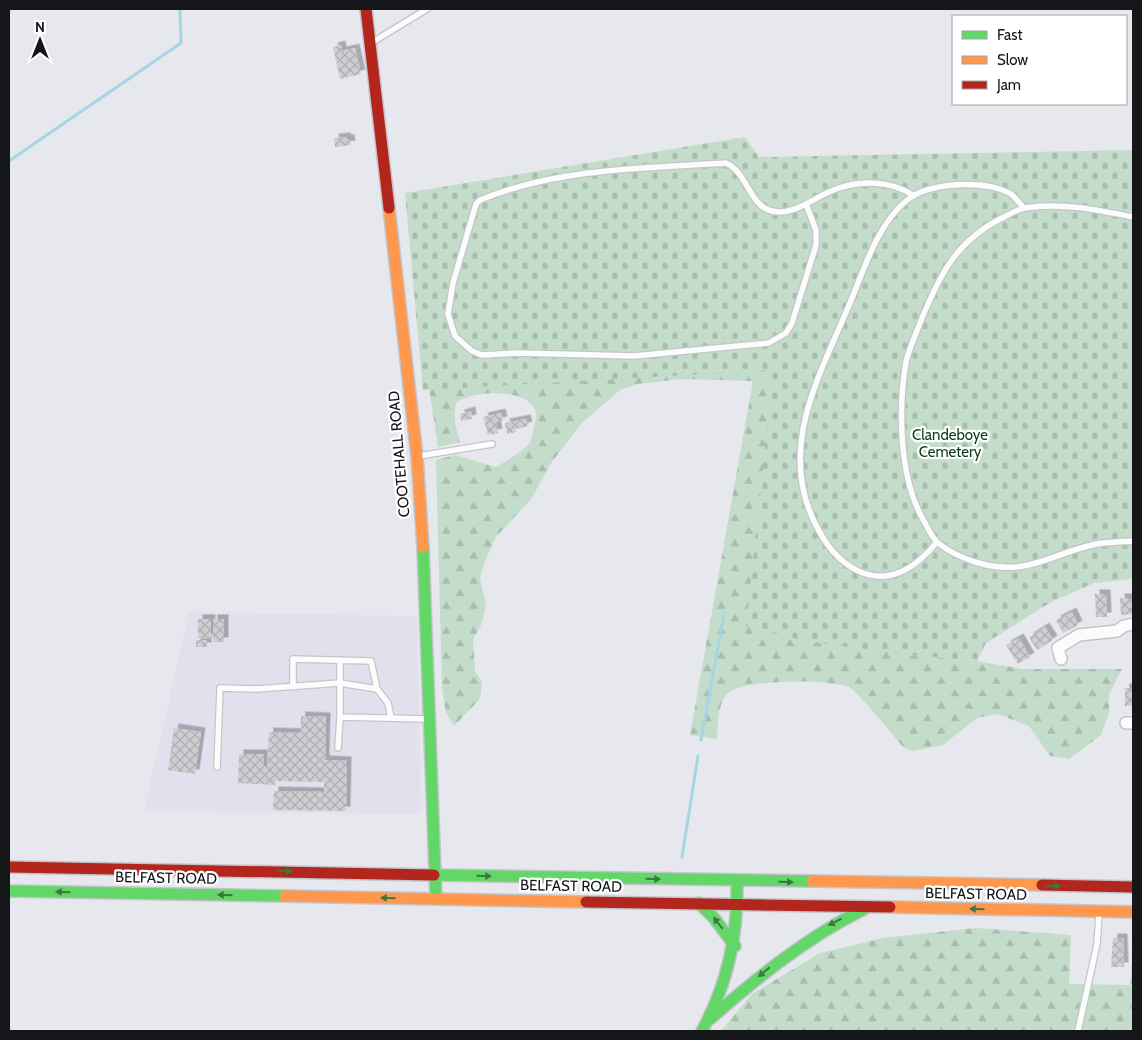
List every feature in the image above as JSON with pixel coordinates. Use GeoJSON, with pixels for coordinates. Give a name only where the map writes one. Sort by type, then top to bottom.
{"type":"FeatureCollection","features":[{"type":"Feature","properties":{"kind":"main road","name":"COOTEHALL ROAD"},"geometry":{"type":"LineString","coordinates":[[366,9],[417,457],[430,719],[436,899]]}},
{"type":"Feature","properties":{"kind":"main road","name":"BELFAST ROAD"},"geometry":{"type":"LineString","coordinates":[[9,866],[737,881],[1099,891],[1133,887]]}},
{"type":"Feature","properties":{"kind":"main road"},"geometry":{"type":"LineString","coordinates":[[702,1031],[720,998],[735,946],[738,904],[737,881]]}},
{"type":"Feature","properties":{"kind":"main road","name":"BELFAST ROAD"},"geometry":{"type":"LineString","coordinates":[[9,891],[869,906],[1099,907],[1133,912]]}},
{"type":"Feature","properties":{"kind":"main road"},"geometry":{"type":"LineString","coordinates":[[699,903],[714,918],[735,946]]}},
{"type":"Feature","properties":{"kind":"main road"},"geometry":{"type":"LineString","coordinates":[[710,1019],[776,962],[803,942],[828,926],[869,906]]}},
{"type":"Feature","properties":{"kind":"street"},"geometry":{"type":"LineString","coordinates":[[1061,659],[1058,648],[1079,635],[1117,631],[1124,626],[1133,624]]}},
{"type":"Feature","properties":{"kind":"lane"},"geometry":{"type":"LineString","coordinates":[[370,43],[427,9]]}},
{"type":"Feature","properties":{"kind":"lane"},"geometry":{"type":"LineString","coordinates":[[806,204],[816,230],[816,244],[792,323],[786,332],[769,343],[634,356],[519,353],[482,355],[462,344],[450,326],[448,314],[453,283],[476,204],[480,200],[520,185],[607,171],[726,163],[736,169],[759,204],[765,209],[774,212],[787,211],[845,186],[864,183],[894,187],[914,196]]}},
{"type":"Feature","properties":{"kind":"lane"},"geometry":{"type":"LineString","coordinates":[[937,542],[922,561],[900,574],[883,576],[858,571],[841,560],[822,537],[804,499],[798,455],[803,427],[818,381],[880,236],[894,213],[914,196],[943,186],[989,188],[1011,194],[1024,208]]}},
{"type":"Feature","properties":{"kind":"lane"},"geometry":{"type":"LineString","coordinates":[[1133,217],[1089,209],[1024,208],[974,234],[952,257],[929,302],[906,361],[902,416],[904,453],[910,486],[918,510],[937,542],[973,561],[1008,568],[1044,563],[1095,544],[1133,541]]}},
{"type":"Feature","properties":{"kind":"lane"},"geometry":{"type":"LineString","coordinates":[[417,457],[492,444]]}},
{"type":"Feature","properties":{"kind":"lane"},"geometry":{"type":"LineString","coordinates":[[293,687],[294,659],[371,661],[377,689],[388,703],[391,718]]}},
{"type":"Feature","properties":{"kind":"lane"},"geometry":{"type":"LineString","coordinates":[[338,748],[340,660]]}},
{"type":"Feature","properties":{"kind":"lane"},"geometry":{"type":"LineString","coordinates":[[217,767],[220,688],[256,689],[340,683],[377,689]]}},
{"type":"Feature","properties":{"kind":"lane"},"geometry":{"type":"LineString","coordinates":[[340,718],[430,719]]}},
{"type":"Feature","properties":{"kind":"lane"},"geometry":{"type":"LineString","coordinates":[[1078,1031],[1096,944],[1099,907]]}},
{"type":"Feature","properties":{"kind":"shaded area"},"geometry":{"type":"Polygon","coordinates":[[[189,612],[417,616],[421,814],[144,811],[189,612]]]}},
{"type":"Feature","properties":{"kind":"green space","name":"Clandeboye Cemetery"},"geometry":{"type":"Polygon","coordinates":[[[745,137],[759,157],[1133,150],[1133,579],[1094,583],[1051,602],[986,643],[977,661],[909,655],[806,641],[746,627],[773,370],[423,390],[405,193],[745,137]]]}},
{"type":"Feature","properties":{"kind":"green space"},"geometry":{"type":"Polygon","coordinates":[[[783,360],[909,655],[977,661],[1022,669],[1122,669],[1109,694],[1109,713],[1101,735],[1069,759],[1050,756],[1029,726],[998,714],[977,718],[943,745],[912,751],[903,747],[849,687],[824,682],[785,682],[748,685],[734,689],[726,695],[721,705],[717,739],[690,735],[753,381],[682,379],[638,384],[620,390],[582,423],[551,463],[532,498],[496,537],[485,561],[480,578],[486,606],[481,625],[473,640],[475,671],[482,682],[480,699],[454,726],[446,713],[442,688],[436,460],[455,455],[496,467],[528,445],[535,423],[536,412],[532,404],[514,395],[491,393],[467,397],[457,402],[455,412],[455,422],[460,442],[438,447],[426,369],[783,360]]]}},
{"type":"Feature","properties":{"kind":"green space"},"geometry":{"type":"Polygon","coordinates":[[[976,928],[1071,935],[1069,984],[1130,985],[1133,946],[1133,1031],[721,1031],[752,994],[820,953],[883,938],[976,928]]]}},
{"type":"Feature","properties":{"kind":"building"},"geometry":{"type":"Polygon","coordinates":[[[341,45],[342,51],[355,48],[361,74],[340,79],[333,47],[341,45]]]}},
{"type":"Feature","properties":{"kind":"building"},"geometry":{"type":"Polygon","coordinates":[[[346,137],[350,139],[351,145],[335,147],[334,138],[346,137]]]}},
{"type":"Feature","properties":{"kind":"building"},"geometry":{"type":"Polygon","coordinates":[[[471,411],[472,419],[461,421],[460,414],[471,411]]]}},
{"type":"Feature","properties":{"kind":"building"},"geometry":{"type":"Polygon","coordinates":[[[501,413],[503,421],[496,422],[498,433],[488,435],[483,417],[501,413]]]}},
{"type":"Feature","properties":{"kind":"building"},"geometry":{"type":"Polygon","coordinates":[[[526,419],[528,426],[507,434],[505,423],[526,419]]]}},
{"type":"Feature","properties":{"kind":"building"},"geometry":{"type":"Polygon","coordinates":[[[1095,594],[1106,594],[1107,617],[1096,617],[1095,594]]]}},
{"type":"Feature","properties":{"kind":"building"},"geometry":{"type":"Polygon","coordinates":[[[1120,598],[1133,598],[1133,614],[1121,615],[1120,598]]]}},
{"type":"Feature","properties":{"kind":"building"},"geometry":{"type":"Polygon","coordinates":[[[1072,612],[1078,625],[1063,633],[1056,620],[1072,612]]]}},
{"type":"Feature","properties":{"kind":"building"},"geometry":{"type":"Polygon","coordinates":[[[198,619],[211,619],[210,639],[198,638],[198,619]]]}},
{"type":"Feature","properties":{"kind":"building"},"geometry":{"type":"Polygon","coordinates":[[[213,619],[224,619],[224,642],[213,642],[213,619]]]}},
{"type":"Feature","properties":{"kind":"building"},"geometry":{"type":"Polygon","coordinates":[[[1045,627],[1053,640],[1037,650],[1029,637],[1045,627]]]}},
{"type":"Feature","properties":{"kind":"building"},"geometry":{"type":"Polygon","coordinates":[[[1019,638],[1030,657],[1018,664],[1006,645],[1019,638]]]}},
{"type":"Feature","properties":{"kind":"building"},"geometry":{"type":"Polygon","coordinates":[[[196,640],[207,640],[207,647],[196,647],[196,640]]]}},
{"type":"Feature","properties":{"kind":"building"},"geometry":{"type":"Polygon","coordinates":[[[1125,688],[1133,688],[1133,706],[1125,706],[1125,688]]]}},
{"type":"Feature","properties":{"kind":"building"},"geometry":{"type":"Polygon","coordinates":[[[301,716],[326,717],[325,760],[347,761],[346,811],[273,810],[274,791],[324,792],[324,782],[275,781],[275,785],[238,783],[239,754],[264,754],[263,766],[267,766],[269,732],[300,733],[301,716]]]}},
{"type":"Feature","properties":{"kind":"building"},"geometry":{"type":"Polygon","coordinates":[[[174,728],[201,732],[195,774],[168,770],[174,728]]]}},
{"type":"Feature","properties":{"kind":"building"},"geometry":{"type":"Polygon","coordinates":[[[1113,938],[1123,938],[1124,967],[1111,967],[1113,938]]]}},
{"type":"Feature","properties":{"kind":"waterway"},"geometry":{"type":"LineString","coordinates":[[9,161],[181,43],[180,9]]}},
{"type":"Feature","properties":{"kind":"waterway"},"geometry":{"type":"LineString","coordinates":[[701,740],[724,614]]}},
{"type":"Feature","properties":{"kind":"waterway"},"geometry":{"type":"LineString","coordinates":[[682,857],[698,756]]}},
{"type":"Feature","properties":{"kind":"traffic: fast"},"geometry":{"type":"LineString","coordinates":[[423,547],[436,899]]}},
{"type":"Feature","properties":{"kind":"traffic: fast"},"geometry":{"type":"LineString","coordinates":[[434,875],[812,881]]}},
{"type":"Feature","properties":{"kind":"traffic: fast"},"geometry":{"type":"LineString","coordinates":[[702,1031],[719,995],[730,958],[736,920],[737,881]]}},
{"type":"Feature","properties":{"kind":"traffic: fast"},"geometry":{"type":"LineString","coordinates":[[9,891],[285,896]]}},
{"type":"Feature","properties":{"kind":"traffic: fast"},"geometry":{"type":"LineString","coordinates":[[699,903],[714,918],[735,946]]}},
{"type":"Feature","properties":{"kind":"traffic: fast"},"geometry":{"type":"LineString","coordinates":[[710,1019],[746,988],[802,945],[864,909]]}},
{"type":"Feature","properties":{"kind":"traffic: slow"},"geometry":{"type":"LineString","coordinates":[[389,208],[417,457],[423,547]]}},
{"type":"Feature","properties":{"kind":"traffic: slow"},"geometry":{"type":"LineString","coordinates":[[812,881],[1042,885]]}},
{"type":"Feature","properties":{"kind":"traffic: slow"},"geometry":{"type":"LineString","coordinates":[[285,896],[586,902]]}},
{"type":"Feature","properties":{"kind":"traffic: slow"},"geometry":{"type":"LineString","coordinates":[[890,907],[1133,912]]}},
{"type":"Feature","properties":{"kind":"traffic: jam"},"geometry":{"type":"LineString","coordinates":[[366,9],[389,208]]}},
{"type":"Feature","properties":{"kind":"traffic: jam"},"geometry":{"type":"LineString","coordinates":[[9,867],[434,875]]}},
{"type":"Feature","properties":{"kind":"traffic: jam"},"geometry":{"type":"LineString","coordinates":[[1042,885],[1133,887]]}},
{"type":"Feature","properties":{"kind":"traffic: jam"},"geometry":{"type":"LineString","coordinates":[[586,902],[890,907]]}}]}
